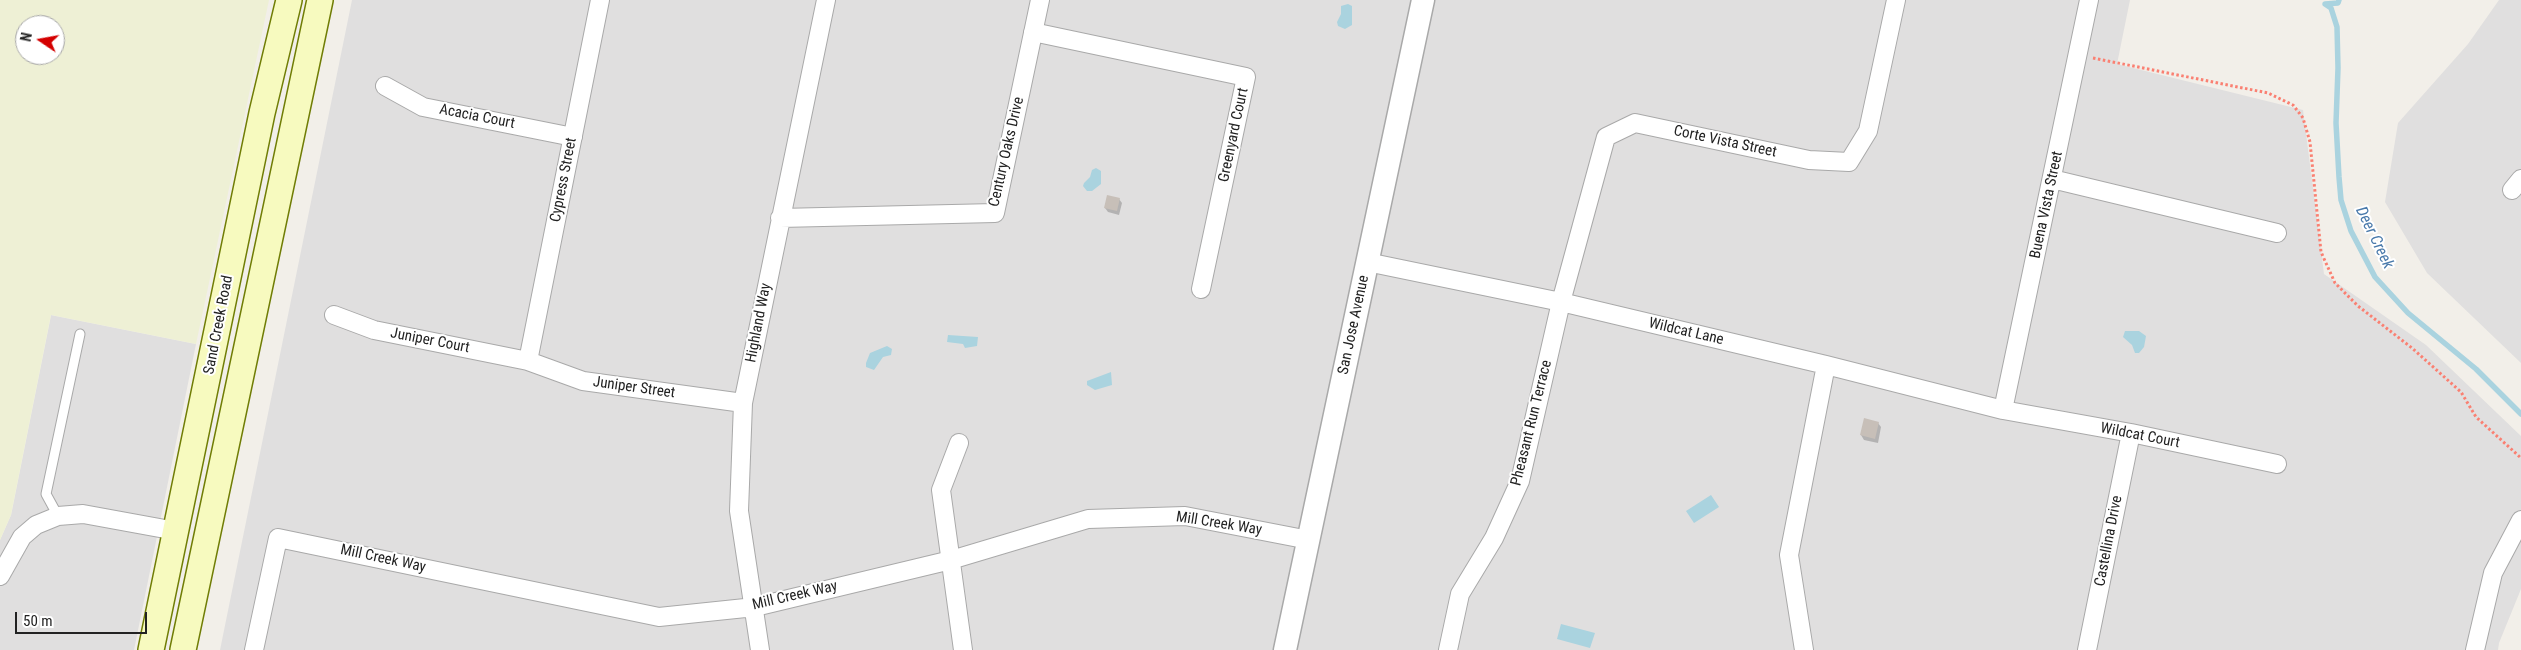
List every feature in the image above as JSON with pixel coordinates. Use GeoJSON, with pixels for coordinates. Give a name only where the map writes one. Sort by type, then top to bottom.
{"type":"FeatureCollection","features":[{"type":"Feature","properties":{"kind":"main road","name":"Sand Creek Road"},"geometry":{"type":"LineString","coordinates":[[151,650],[262,113],[289,0]]}},
{"type":"Feature","properties":{"kind":"main road","name":"Sand Creek Road"},"geometry":{"type":"LineString","coordinates":[[183,650],[320,0]]}},
{"type":"Feature","properties":{"kind":"main road"},"geometry":{"type":"LineString","coordinates":[[169,650],[190,555],[188,542],[176,532]]}},
{"type":"Feature","properties":{"kind":"street","name":"Cypress Street"},"geometry":{"type":"LineString","coordinates":[[528,361],[600,0]]}},
{"type":"Feature","properties":{"kind":"street","name":"Highland Way"},"geometry":{"type":"LineString","coordinates":[[760,650],[755,606],[738,511],[743,403],[826,0]]}},
{"type":"Feature","properties":{"kind":"street","name":"Century Oaks Drive"},"geometry":{"type":"LineString","coordinates":[[780,218],[995,214],[1040,0]]}},
{"type":"Feature","properties":{"kind":"street","name":"San Jose Avenue"},"geometry":{"type":"LineString","coordinates":[[1285,650],[1423,0]]}},
{"type":"Feature","properties":{"kind":"street","name":"Corte Vista Street"},"geometry":{"type":"LineString","coordinates":[[1561,302],[1606,137],[1635,123],[1809,160],[1849,162],[1868,131],[1896,0]]}},
{"type":"Feature","properties":{"kind":"street","name":"Buena Vista Street"},"geometry":{"type":"LineString","coordinates":[[2003,410],[2089,0]]}},
{"type":"Feature","properties":{"kind":"street","name":"Greenyard Court"},"geometry":{"type":"LineString","coordinates":[[1033,32],[1246,77],[1201,288]]}},
{"type":"Feature","properties":{"kind":"street","name":"Acacia Court"},"geometry":{"type":"LineString","coordinates":[[385,86],[423,107],[573,137]]}},
{"type":"Feature","properties":{"kind":"street"},"geometry":{"type":"LineString","coordinates":[[2052,179],[2277,233]]}},
{"type":"Feature","properties":{"kind":"street","name":"Wildcat Lane"},"geometry":{"type":"LineString","coordinates":[[1367,262],[1561,302],[1826,365],[2003,410]]}},
{"type":"Feature","properties":{"kind":"street","name":"Pheasant Run Terrace"},"geometry":{"type":"LineString","coordinates":[[1448,650],[1460,594],[1494,538],[1520,481],[1561,302]]}},
{"type":"Feature","properties":{"kind":"street","name":"Juniper Court"},"geometry":{"type":"LineString","coordinates":[[334,315],[374,330],[528,361]]}},
{"type":"Feature","properties":{"kind":"street","name":"Juniper Street"},"geometry":{"type":"LineString","coordinates":[[528,361],[583,381],[743,403]]}},
{"type":"Feature","properties":{"kind":"street"},"geometry":{"type":"LineString","coordinates":[[1804,650],[1789,555],[1826,365]]}},
{"type":"Feature","properties":{"kind":"street","name":"Wildcat Court"},"geometry":{"type":"LineString","coordinates":[[2003,410],[2131,433],[2277,464]]}},
{"type":"Feature","properties":{"kind":"street","name":"Castellina Drive"},"geometry":{"type":"LineString","coordinates":[[2087,650],[2131,433]]}},
{"type":"Feature","properties":{"kind":"street"},"geometry":{"type":"LineString","coordinates":[[959,443],[941,490],[962,650]]}},
{"type":"Feature","properties":{"kind":"street"},"geometry":{"type":"LineString","coordinates":[[0,576],[22,537],[36,525],[58,516],[83,514],[176,532]]}},
{"type":"Feature","properties":{"kind":"street","name":"Mill Creek Way"},"geometry":{"type":"LineString","coordinates":[[254,650],[278,538],[659,617],[755,606],[950,560],[1088,519],[1184,516],[1309,540]]}},
{"type":"Feature","properties":{"kind":"street"},"geometry":{"type":"LineString","coordinates":[[2475,650],[2493,572],[2521,520]]}},
{"type":"Feature","properties":{"kind":"lane"},"geometry":{"type":"LineString","coordinates":[[58,516],[46,494],[80,334]]}},
{"type":"Feature","properties":{"kind":"path"},"geometry":{"type":"LineString","coordinates":[[2078,56],[2268,93],[2293,105],[2303,118],[2310,142],[2321,252],[2335,283],[2358,306],[2412,348],[2461,392],[2476,416],[2521,458]]}},
{"type":"Feature","properties":{"kind":"shaded area"},"geometry":{"type":"Polygon","coordinates":[[[352,0],[2130,0],[2117,64],[2303,110],[2324,274],[2426,345],[2521,436],[2521,589],[2499,643],[2498,650],[220,650],[352,0]]]}},
{"type":"Feature","properties":{"kind":"shaded area"},"geometry":{"type":"Polygon","coordinates":[[[2499,0],[2521,0],[2521,363],[2427,273],[2385,202],[2398,123],[2468,44],[2499,0]]]}},
{"type":"Feature","properties":{"kind":"shaded area"},"geometry":{"type":"Polygon","coordinates":[[[51,315],[196,344],[134,650],[0,650],[0,540],[11,515],[51,315]]]}},
{"type":"Feature","properties":{"kind":"green space"},"geometry":{"type":"Polygon","coordinates":[[[0,0],[269,0],[196,344],[51,315],[11,515],[0,540],[0,0]]]}},
{"type":"Feature","properties":{"kind":"water"},"geometry":{"type":"Polygon","coordinates":[[[1348,4],[1352,6],[1352,25],[1345,29],[1338,26],[1337,22],[1341,14],[1341,6],[1348,4]]]}},
{"type":"Feature","properties":{"kind":"water"},"geometry":{"type":"Polygon","coordinates":[[[1096,168],[1101,171],[1101,184],[1092,191],[1087,191],[1083,186],[1084,183],[1090,177],[1092,170],[1096,168]]]}},
{"type":"Feature","properties":{"kind":"water"},"geometry":{"type":"Polygon","coordinates":[[[2125,331],[2139,331],[2146,336],[2144,347],[2139,353],[2135,353],[2132,345],[2123,337],[2125,331]]]}},
{"type":"Feature","properties":{"kind":"water"},"geometry":{"type":"Polygon","coordinates":[[[948,335],[978,337],[977,346],[965,348],[963,344],[947,342],[948,335]]]}},
{"type":"Feature","properties":{"kind":"water"},"geometry":{"type":"Polygon","coordinates":[[[887,346],[892,349],[891,355],[883,357],[874,370],[866,367],[870,353],[887,346]]]}},
{"type":"Feature","properties":{"kind":"water"},"geometry":{"type":"Polygon","coordinates":[[[1111,372],[1112,385],[1095,390],[1087,385],[1087,381],[1111,372]]]}},
{"type":"Feature","properties":{"kind":"water"},"geometry":{"type":"Polygon","coordinates":[[[1711,495],[1719,507],[1694,523],[1686,511],[1711,495]]]}},
{"type":"Feature","properties":{"kind":"water"},"geometry":{"type":"Polygon","coordinates":[[[1561,624],[1595,633],[1590,648],[1557,639],[1561,624]]]}},
{"type":"Feature","properties":{"kind":"building"},"geometry":{"type":"Polygon","coordinates":[[[1107,195],[1120,198],[1117,211],[1104,208],[1107,195]]]}},
{"type":"Feature","properties":{"kind":"building"},"geometry":{"type":"Polygon","coordinates":[[[1864,418],[1879,422],[1875,439],[1860,435],[1864,418]]]}},
{"type":"Feature","properties":{"kind":"waterway","name":"Deer Creek"},"geometry":{"type":"LineString","coordinates":[[2339,0],[2338,3],[2325,4],[2331,8],[2337,27],[2336,123],[2339,177],[2341,200],[2351,231],[2375,277],[2408,313],[2476,369],[2521,414]]}}]}
